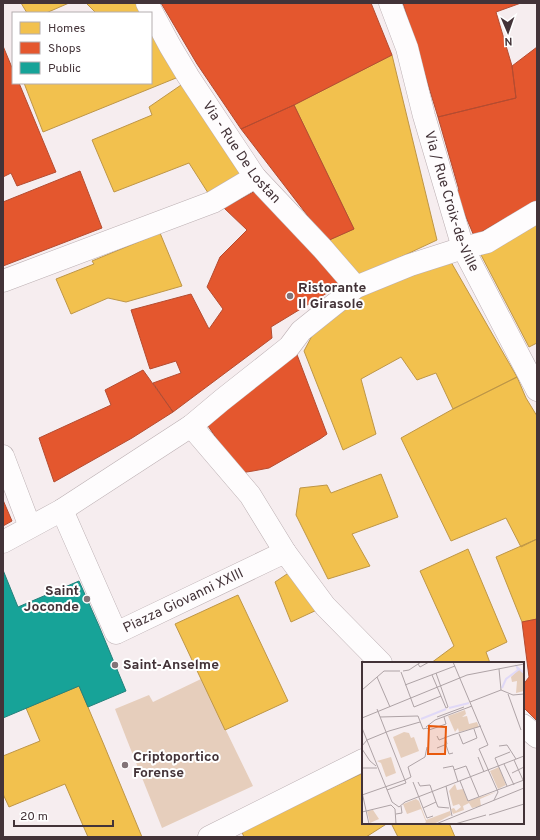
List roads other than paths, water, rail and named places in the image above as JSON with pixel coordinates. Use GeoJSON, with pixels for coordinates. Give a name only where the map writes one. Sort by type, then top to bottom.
{"type":"FeatureCollection","features":[{"type":"Feature","properties":{"kind":"street","name":"Via - Rue De Lostan"},"geometry":{"type":"LineString","coordinates":[[147,3],[188,76],[255,178],[323,249],[356,287]]}},
{"type":"Feature","properties":{"kind":"street","name":"Via / Rue Croix-de-Ville"},"geometry":{"type":"LineString","coordinates":[[390,3],[407,48],[424,116],[463,248],[537,390]]}},
{"type":"Feature","properties":{"kind":"street"},"geometry":{"type":"LineString","coordinates":[[3,281],[213,202],[255,178]]}},
{"type":"Feature","properties":{"kind":"street"},"geometry":{"type":"LineString","coordinates":[[3,542],[62,510],[191,426],[289,347],[301,330],[356,287],[410,265],[487,242],[537,212]]}},
{"type":"Feature","properties":{"kind":"street"},"geometry":{"type":"LineString","coordinates":[[191,426],[250,495],[285,552],[325,606],[379,662]]}},
{"type":"Feature","properties":{"kind":"street"},"geometry":{"type":"LineString","coordinates":[[3,456],[30,527]]}},
{"type":"Feature","properties":{"kind":"street","name":"Piazza Giovanni XXIII"},"geometry":{"type":"LineString","coordinates":[[62,510],[116,633],[285,552]]}},
{"type":"Feature","properties":{"kind":"street"},"geometry":{"type":"LineString","coordinates":[[524,726],[537,737]]}},
{"type":"Feature","properties":{"kind":"street"},"geometry":{"type":"LineString","coordinates":[[209,837],[362,760]]}},
{"type":"Feature","properties":{"kind":"place","name":"Ristorante Il Girasole"},"geometry":{"type":"Point","coordinates":[290,296]}},
{"type":"Feature","properties":{"kind":"place","name":"Saint Joconde"},"geometry":{"type":"Point","coordinates":[87,599]}},
{"type":"Feature","properties":{"kind":"place","name":"Saint-Anselme"},"geometry":{"type":"Point","coordinates":[115,665]}},
{"type":"Feature","properties":{"kind":"place","name":"Criptoportico Forense"},"geometry":{"type":"Point","coordinates":[125,765]}}]}
